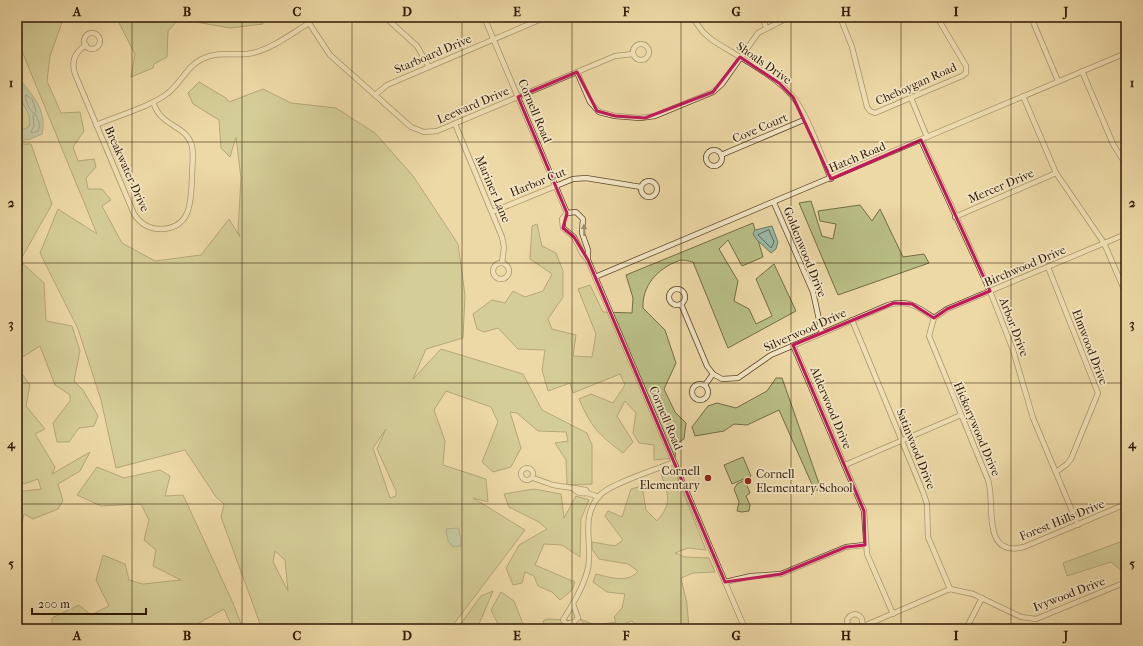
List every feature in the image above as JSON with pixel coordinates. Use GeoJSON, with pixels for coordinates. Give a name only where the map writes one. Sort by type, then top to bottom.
{"type":"FeatureCollection","features":[{"type":"Feature","properties":{"kind":"street"},"geometry":{"type":"LineString","coordinates":[[96,125],[152,102],[172,90],[189,68],[203,58],[220,54],[245,54],[258,52],[309,23],[305,17]]}},
{"type":"Feature","properties":{"kind":"street"},"geometry":{"type":"LineString","coordinates":[[385,17],[418,46],[429,67]]}},
{"type":"Feature","properties":{"kind":"street","name":"Cornell Road"},"geometry":{"type":"LineString","coordinates":[[484,17],[567,213]]}},
{"type":"Feature","properties":{"kind":"street","name":"Starboard Drive"},"geometry":{"type":"LineString","coordinates":[[375,95],[387,85],[546,17]]}},
{"type":"Feature","properties":{"kind":"street","name":"Shoals Drive"},"geometry":{"type":"LineString","coordinates":[[692,17],[708,36],[785,88],[796,101],[806,119],[831,179]]}},
{"type":"Feature","properties":{"kind":"street"},"geometry":{"type":"LineString","coordinates":[[762,17],[766,27]]}},
{"type":"Feature","properties":{"kind":"street"},"geometry":{"type":"LineString","coordinates":[[577,72],[590,102],[597,111],[615,116],[645,118],[655,116],[709,94],[722,84],[752,38],[766,27],[789,17]]}},
{"type":"Feature","properties":{"kind":"street","name":"Cheboygan Road"},"geometry":{"type":"LineString","coordinates":[[840,17],[852,48],[867,107],[873,113],[878,113],[962,76],[967,71],[966,66],[937,17]]}},
{"type":"Feature","properties":{"kind":"street"},"geometry":{"type":"LineString","coordinates":[[1031,17],[1058,81]]}},
{"type":"Feature","properties":{"kind":"street","name":"Leeward Drive"},"geometry":{"type":"LineString","coordinates":[[309,23],[330,55],[375,95],[417,130],[434,132],[616,56],[633,54]]}},
{"type":"Feature","properties":{"kind":"street","name":"Breakwater Drive"},"geometry":{"type":"LineString","coordinates":[[86,45],[75,55],[73,68],[96,125],[136,217],[151,227],[161,229],[171,227],[182,220],[190,206],[193,149],[190,140],[184,132],[162,117],[152,102]]}},
{"type":"Feature","properties":{"kind":"street","name":"Hatch Road"},"geometry":{"type":"LineString","coordinates":[[595,277],[831,179],[1126,53]]}},
{"type":"Feature","properties":{"kind":"street"},"geometry":{"type":"LineString","coordinates":[[1082,71],[1113,144],[1126,165]]}},
{"type":"Feature","properties":{"kind":"street"},"geometry":{"type":"LineString","coordinates":[[1023,96],[1056,173],[1104,243],[1126,294]]}},
{"type":"Feature","properties":{"kind":"street"},"geometry":{"type":"LineString","coordinates":[[911,98],[927,137]]}},
{"type":"Feature","properties":{"kind":"street","name":"Cove Court"},"geometry":{"type":"LineString","coordinates":[[721,155],[806,119]]}},
{"type":"Feature","properties":{"kind":"street","name":"Mariner Lane"},"geometry":{"type":"LineString","coordinates":[[455,124],[504,242],[502,263]]}},
{"type":"Feature","properties":{"kind":"street","name":"Arbor Drive"},"geometry":{"type":"LineString","coordinates":[[921,140],[954,217],[990,291],[1013,350],[1033,418],[1078,525]]}},
{"type":"Feature","properties":{"kind":"street","name":"Mercer Drive"},"geometry":{"type":"LineString","coordinates":[[954,217],[1056,173]]}},
{"type":"Feature","properties":{"kind":"street","name":"Harbor Cut"},"geometry":{"type":"LineString","coordinates":[[492,212],[569,180],[586,178],[641,187]]}},
{"type":"Feature","properties":{"kind":"street","name":"Goldenwood Drive"},"geometry":{"type":"LineString","coordinates":[[774,202],[812,292],[822,333]]}},
{"type":"Feature","properties":{"kind":"street","name":"Cornell Road"},"geometry":{"type":"LineString","coordinates":[[588,260],[588,250],[582,233],[582,217],[576,212],[567,213],[562,219],[563,228],[574,237],[582,253],[588,260],[745,629]]}},
{"type":"Feature","properties":{"kind":"street","name":"Birchwood Drive"},"geometry":{"type":"LineString","coordinates":[[934,318],[947,309],[1126,234]]}},
{"type":"Feature","properties":{"kind":"street","name":"Elmwood Drive"},"geometry":{"type":"LineString","coordinates":[[1048,267],[1098,393],[1071,459],[1056,472]]}},
{"type":"Feature","properties":{"kind":"street","name":"Silverwood Drive"},"geometry":{"type":"LineString","coordinates":[[713,374],[726,380],[738,378],[766,358],[888,305],[903,302],[917,306],[934,318]]}},
{"type":"Feature","properties":{"kind":"street"},"geometry":{"type":"LineString","coordinates":[[680,304],[707,366],[713,374],[705,385]]}},
{"type":"Feature","properties":{"kind":"street","name":"Hickorywood Drive"},"geometry":{"type":"LineString","coordinates":[[934,318],[929,331],[930,340],[990,486],[991,526],[994,535],[1004,546]]}},
{"type":"Feature","properties":{"kind":"street","name":"Satinwood Drive"},"geometry":{"type":"LineString","coordinates":[[852,320],[903,440],[925,498],[927,529],[931,545],[950,589]]}},
{"type":"Feature","properties":{"kind":"street","name":"Alderwood Drive"},"geometry":{"type":"LineString","coordinates":[[793,345],[864,512],[865,545],[867,554],[893,614]]}},
{"type":"Feature","properties":{"kind":"street"},"geometry":{"type":"LineString","coordinates":[[845,465],[961,415]]}},
{"type":"Feature","properties":{"kind":"street"},"geometry":{"type":"LineString","coordinates":[[573,604],[586,574],[589,557],[587,527],[591,512],[599,497],[609,489],[674,462]]}},
{"type":"Feature","properties":{"kind":"street"},"geometry":{"type":"LineString","coordinates":[[533,478],[546,483],[573,488],[577,487],[599,497]]}},
{"type":"Feature","properties":{"kind":"street","name":"Forest Hills Drive"},"geometry":{"type":"LineString","coordinates":[[1004,546],[1012,549],[1024,548],[1126,504]]}},
{"type":"Feature","properties":{"kind":"street"},"geometry":{"type":"LineString","coordinates":[[725,582],[752,576],[780,574],[846,548],[865,545]]}},
{"type":"Feature","properties":{"kind":"street","name":"Ivywood Drive"},"geometry":{"type":"LineString","coordinates":[[950,589],[965,591],[1021,617],[1036,619],[1126,582]]}},
{"type":"Feature","properties":{"kind":"street"},"geometry":{"type":"LineString","coordinates":[[863,624],[866,625],[950,589]]}},
{"type":"Feature","properties":{"kind":"street"},"geometry":{"type":"LineString","coordinates":[[966,629],[982,598]]}},
{"type":"Feature","properties":{"kind":"street"},"geometry":{"type":"LineString","coordinates":[[851,629],[847,622],[851,615],[859,615],[862,618],[863,624],[859,629]]}},
{"type":"Feature","properties":{"kind":"highlighted area"},"geometry":{"type":"Polygon","coordinates":[[[740,57],[779,83],[793,97],[831,179],[921,140],[990,291],[947,309],[934,318],[912,304],[894,303],[793,345],[864,511],[865,545],[846,547],[781,574],[725,582],[588,260],[574,237],[563,228],[567,213],[518,97],[577,72],[597,111],[615,116],[645,118],[713,92],[740,57]]]}},
{"type":"Feature","properties":{"kind":"green space"},"geometry":{"type":"Polygon","coordinates":[[[17,17],[64,17],[50,56],[47,81],[61,113],[80,112],[84,131],[73,147],[78,161],[94,159],[96,167],[86,178],[88,189],[102,189],[111,200],[102,206],[122,243],[155,261],[201,255],[229,219],[240,237],[238,231],[241,178],[236,137],[230,157],[221,148],[219,120],[193,104],[188,93],[199,82],[226,98],[229,102],[263,89],[291,103],[336,108],[375,133],[413,176],[458,244],[465,295],[463,338],[426,349],[413,379],[441,349],[523,374],[542,410],[587,433],[592,445],[592,484],[567,485],[566,460],[555,443],[568,441],[566,432],[538,431],[517,413],[510,412],[521,448],[511,467],[493,472],[482,462],[498,422],[491,407],[446,391],[434,410],[445,441],[443,465],[486,479],[488,502],[473,498],[525,530],[450,629],[262,629],[221,517],[224,504],[216,497],[185,450],[116,468],[101,400],[78,329],[40,253],[58,209],[97,234],[17,39],[17,17]],[[386,429],[373,448],[390,498],[396,496],[396,491],[377,449],[386,429]],[[275,551],[273,562],[288,591],[285,560],[275,551]]]}},
{"type":"Feature","properties":{"kind":"green space"},"geometry":{"type":"Polygon","coordinates":[[[116,17],[260,17],[263,24],[230,28],[179,19],[168,31],[167,57],[154,64],[153,68],[131,77],[135,54],[116,17]]]}},
{"type":"Feature","properties":{"kind":"green space"},"geometry":{"type":"Polygon","coordinates":[[[17,93],[33,115],[27,131],[17,132],[17,93]]]}},
{"type":"Feature","properties":{"kind":"green space"},"geometry":{"type":"Polygon","coordinates":[[[17,144],[31,144],[52,204],[20,261],[44,283],[46,321],[72,326],[80,351],[74,381],[83,390],[98,416],[94,426],[79,428],[69,442],[57,442],[53,423],[70,401],[70,395],[55,385],[40,346],[21,358],[17,367],[17,144]]]}},
{"type":"Feature","properties":{"kind":"green space"},"geometry":{"type":"Polygon","coordinates":[[[811,201],[822,236],[833,239],[836,224],[820,221],[818,211],[860,205],[872,221],[880,209],[903,257],[924,254],[929,263],[838,295],[799,203],[811,201]]]}},
{"type":"Feature","properties":{"kind":"green space"},"geometry":{"type":"Polygon","coordinates":[[[753,223],[763,257],[742,266],[728,240],[719,249],[738,281],[734,301],[749,309],[756,324],[772,316],[756,279],[774,264],[796,311],[728,348],[693,262],[680,260],[670,264],[652,279],[645,292],[643,308],[665,330],[676,363],[664,389],[675,412],[686,423],[684,439],[676,444],[675,458],[654,460],[654,445],[639,443],[633,433],[636,413],[625,401],[617,416],[633,442],[623,453],[607,441],[592,424],[579,399],[591,394],[613,403],[625,385],[620,374],[573,393],[570,383],[548,391],[542,370],[545,350],[518,349],[498,328],[484,332],[477,329],[473,314],[492,300],[505,303],[513,291],[525,297],[543,291],[552,274],[530,259],[532,226],[537,224],[542,246],[556,253],[563,271],[563,297],[548,319],[552,329],[576,335],[573,356],[592,357],[596,334],[578,289],[590,285],[603,312],[632,313],[633,298],[626,275],[753,223]]]}},
{"type":"Feature","properties":{"kind":"green space"},"geometry":{"type":"Polygon","coordinates":[[[17,367],[30,385],[26,406],[45,429],[35,434],[55,467],[52,474],[90,452],[80,471],[58,484],[63,501],[58,509],[33,519],[24,514],[22,522],[17,524],[17,492],[41,489],[38,479],[24,484],[17,479],[17,367]]]}},
{"type":"Feature","properties":{"kind":"green space"},"geometry":{"type":"Polygon","coordinates":[[[776,378],[782,378],[822,492],[814,489],[779,410],[747,425],[734,424],[724,431],[695,436],[692,427],[708,406],[717,403],[736,408],[767,391],[776,378]]]}},
{"type":"Feature","properties":{"kind":"green space"},"geometry":{"type":"Polygon","coordinates":[[[743,457],[751,476],[732,484],[724,465],[743,457]]]}},
{"type":"Feature","properties":{"kind":"green space"},"geometry":{"type":"Polygon","coordinates":[[[97,467],[124,478],[160,470],[170,476],[165,496],[183,495],[233,603],[243,629],[226,629],[231,625],[224,609],[188,629],[96,629],[92,626],[82,630],[72,627],[71,629],[52,629],[52,618],[79,605],[91,615],[109,606],[96,580],[103,555],[125,564],[129,580],[143,584],[181,580],[153,566],[156,550],[144,540],[149,520],[141,504],[101,506],[77,495],[97,467]]]}},
{"type":"Feature","properties":{"kind":"green space"},"geometry":{"type":"Polygon","coordinates":[[[675,472],[706,550],[688,548],[675,553],[685,557],[709,558],[715,572],[693,573],[681,578],[687,604],[689,629],[640,629],[632,621],[626,623],[628,629],[588,629],[580,619],[595,625],[616,622],[614,617],[622,608],[625,594],[607,592],[593,582],[596,574],[612,578],[624,578],[634,575],[638,571],[628,564],[599,559],[592,549],[592,542],[615,546],[623,540],[605,516],[608,511],[622,517],[631,489],[642,486],[646,510],[657,521],[665,509],[668,498],[661,474],[675,472]]]}},
{"type":"Feature","properties":{"kind":"green space"},"geometry":{"type":"Polygon","coordinates":[[[745,480],[750,493],[746,496],[750,505],[749,511],[742,512],[737,511],[739,502],[734,489],[737,484],[745,480]]]}},
{"type":"Feature","properties":{"kind":"green space"},"geometry":{"type":"Polygon","coordinates":[[[534,489],[561,494],[564,518],[576,496],[589,500],[581,519],[580,557],[562,545],[544,544],[535,565],[575,582],[572,590],[560,600],[552,592],[538,586],[534,576],[525,572],[522,583],[513,585],[506,568],[519,545],[547,529],[539,522],[509,507],[504,494],[534,489]]]}},
{"type":"Feature","properties":{"kind":"green space"},"geometry":{"type":"Polygon","coordinates":[[[1126,534],[1126,571],[1123,572],[1111,562],[1067,576],[1063,563],[1123,541],[1126,534]]]}},
{"type":"Feature","properties":{"kind":"green space"},"geometry":{"type":"Polygon","coordinates":[[[493,591],[477,629],[457,629],[481,596],[493,591]]]}},
{"type":"Feature","properties":{"kind":"green space"},"geometry":{"type":"Polygon","coordinates":[[[501,592],[514,601],[525,629],[496,629],[499,626],[491,610],[501,592]]]}},
{"type":"Feature","properties":{"kind":"green space"},"geometry":{"type":"Polygon","coordinates":[[[547,619],[568,620],[573,629],[546,629],[543,621],[547,619]]]}},
{"type":"Feature","properties":{"kind":"water"},"geometry":{"type":"Polygon","coordinates":[[[17,77],[37,102],[43,117],[43,125],[42,134],[30,139],[17,141],[17,131],[27,128],[30,125],[29,115],[17,92],[17,77]]]}},
{"type":"Feature","properties":{"kind":"water"},"geometry":{"type":"Polygon","coordinates":[[[772,226],[778,242],[776,249],[771,253],[757,240],[753,234],[755,230],[772,226]]]}},
{"type":"Feature","properties":{"kind":"water"},"geometry":{"type":"Polygon","coordinates":[[[458,528],[461,538],[461,546],[453,547],[448,541],[446,529],[458,528]]]}},
{"type":"Feature","properties":{"kind":"place","name":"Cornell Elementary"},"geometry":{"type":"Point","coordinates":[708,478]}},
{"type":"Feature","properties":{"kind":"place","name":"Cornell Elementary School"},"geometry":{"type":"Point","coordinates":[748,481]}}]}
